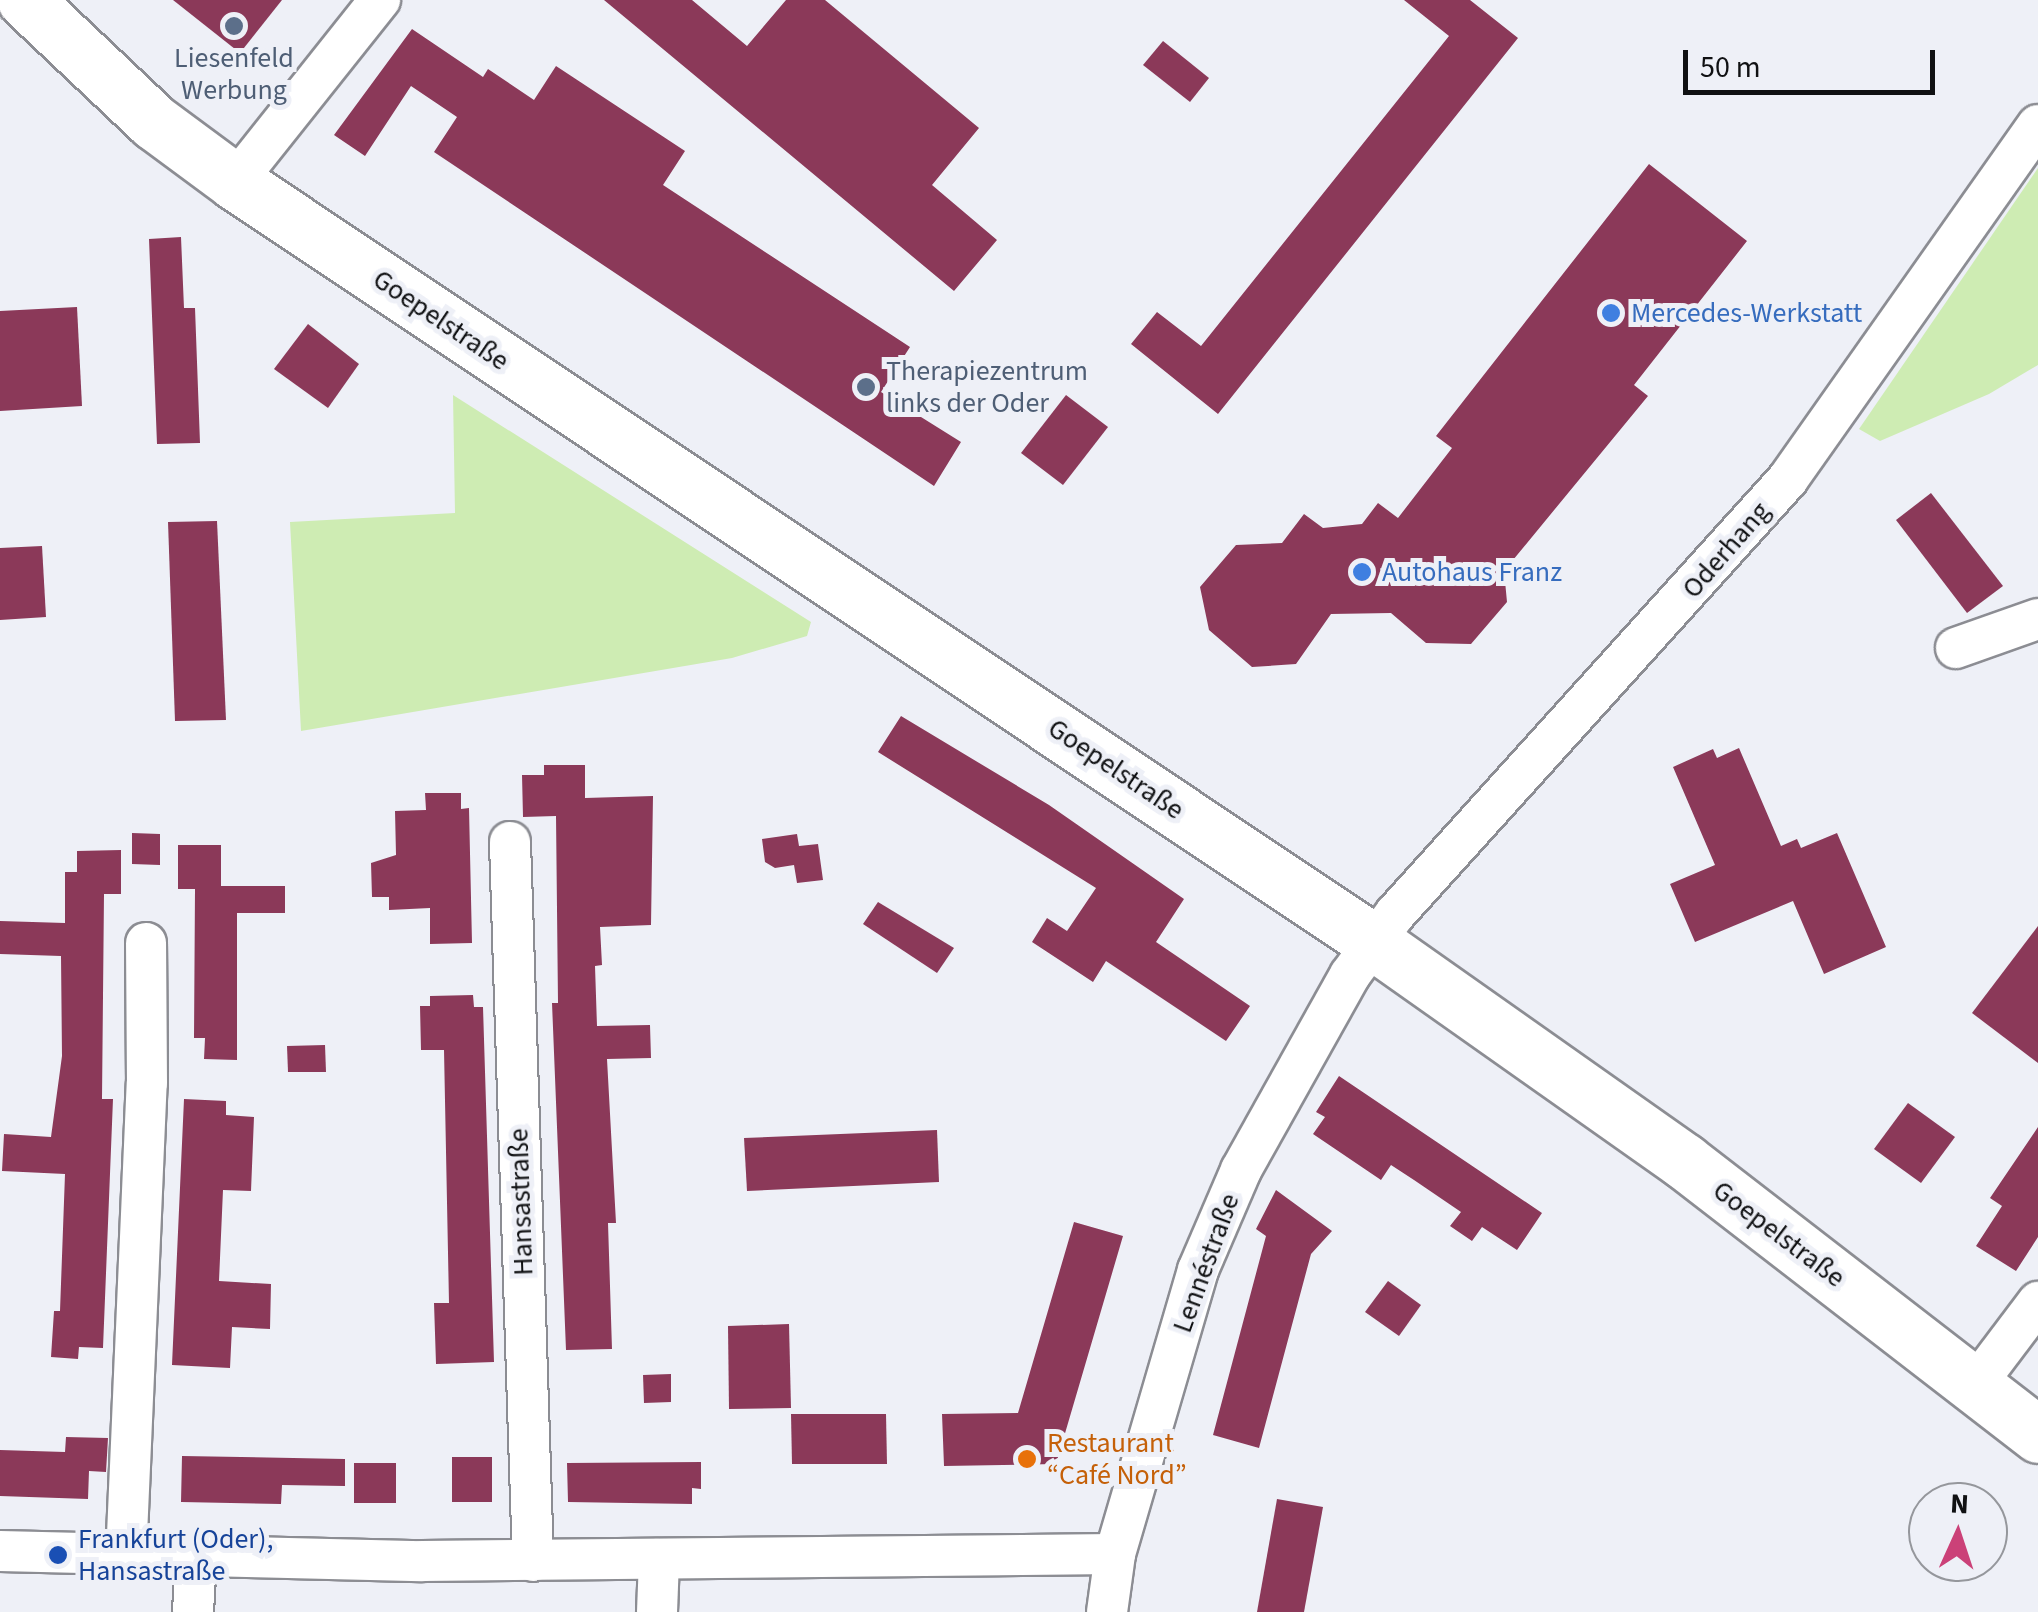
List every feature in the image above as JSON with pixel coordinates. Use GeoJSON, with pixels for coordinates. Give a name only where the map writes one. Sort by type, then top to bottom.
{"type":"FeatureCollection","features":[{"type":"Feature","properties":{"kind":"street","name":"Goepelstraße"},"geometry":{"type":"LineString","coordinates":[[26,0],[154,122],[235,182],[1372,941],[1684,1161],[1976,1384],[2038,1436]]}},
{"type":"Feature","properties":{"kind":"street"},"geometry":{"type":"LineString","coordinates":[[235,182],[380,0]]}},
{"type":"Feature","properties":{"kind":"street","name":"Oderhang"},"geometry":{"type":"LineString","coordinates":[[1372,941],[1788,480],[2038,125]]}},
{"type":"Feature","properties":{"kind":"street"},"geometry":{"type":"LineString","coordinates":[[1956,648],[2038,619]]}},
{"type":"Feature","properties":{"kind":"street","name":"Hansastraße"},"geometry":{"type":"LineString","coordinates":[[510,842],[534,1561]]}},
{"type":"Feature","properties":{"kind":"street","name":"Lennéstraße"},"geometry":{"type":"LineString","coordinates":[[1107,1612],[1115,1554],[1198,1270],[1288,1080],[1372,941]]}},
{"type":"Feature","properties":{"kind":"street"},"geometry":{"type":"LineString","coordinates":[[126,1558],[147,1083],[146,943]]}},
{"type":"Feature","properties":{"kind":"street"},"geometry":{"type":"LineString","coordinates":[[1976,1384],[2038,1302]]}},
{"type":"Feature","properties":{"kind":"street"},"geometry":{"type":"LineString","coordinates":[[0,1551],[126,1558],[534,1561],[1115,1554]]}},
{"type":"Feature","properties":{"kind":"street"},"geometry":{"type":"LineString","coordinates":[[193,1612],[196,1559]]}},
{"type":"Feature","properties":{"kind":"street"},"geometry":{"type":"LineString","coordinates":[[657,1612],[659,1559]]}},
{"type":"Feature","properties":{"kind":"green space"},"geometry":{"type":"Polygon","coordinates":[[[2038,168],[2038,365],[1989,394],[1880,441],[1859,429],[2038,168]]]}},
{"type":"Feature","properties":{"kind":"green space"},"geometry":{"type":"Polygon","coordinates":[[[453,395],[811,622],[807,636],[732,658],[301,731],[290,522],[455,513],[453,395]]]}},
{"type":"Feature","properties":{"kind":"building","name":"Liesenfeld Werbung"},"geometry":{"type":"Polygon","coordinates":[[[173,0],[282,0],[240,53],[173,0]]]}},
{"type":"Feature","properties":{"kind":"building"},"geometry":{"type":"Polygon","coordinates":[[[604,0],[692,0],[747,46],[786,0],[825,0],[979,128],[932,185],[997,240],[954,291],[604,0]]]}},
{"type":"Feature","properties":{"kind":"building"},"geometry":{"type":"Polygon","coordinates":[[[1404,0],[1470,0],[1518,38],[1218,414],[1131,344],[1157,312],[1201,346],[1449,36],[1404,0]]]}},
{"type":"Feature","properties":{"kind":"building"},"geometry":{"type":"Polygon","coordinates":[[[412,29],[483,77],[488,69],[534,100],[556,66],[685,151],[663,185],[910,347],[881,392],[961,442],[934,486],[434,152],[457,117],[411,86],[365,156],[334,135],[412,29]]]}},
{"type":"Feature","properties":{"kind":"building"},"geometry":{"type":"Polygon","coordinates":[[[1163,41],[1209,78],[1190,102],[1143,65],[1163,41]]]}},
{"type":"Feature","properties":{"kind":"building","name":"Mercedes-Werkstatt"},"geometry":{"type":"Polygon","coordinates":[[[1649,164],[1747,241],[1634,385],[1648,396],[1513,560],[1518,564],[1505,581],[1507,602],[1471,644],[1426,643],[1391,613],[1331,614],[1296,664],[1252,667],[1209,630],[1200,587],[1236,545],[1282,543],[1304,514],[1323,528],[1362,524],[1378,503],[1398,518],[1452,448],[1436,436],[1649,164]]]}},
{"type":"Feature","properties":{"kind":"building"},"geometry":{"type":"Polygon","coordinates":[[[181,237],[184,308],[195,308],[200,443],[157,444],[149,239],[181,237]]]}},
{"type":"Feature","properties":{"kind":"building"},"geometry":{"type":"Polygon","coordinates":[[[77,307],[82,406],[0,411],[0,311],[77,307]]]}},
{"type":"Feature","properties":{"kind":"building"},"geometry":{"type":"Polygon","coordinates":[[[308,324],[359,364],[328,408],[274,369],[308,324]]]}},
{"type":"Feature","properties":{"kind":"building"},"geometry":{"type":"Polygon","coordinates":[[[1066,395],[1108,427],[1063,485],[1021,453],[1066,395]]]}},
{"type":"Feature","properties":{"kind":"building"},"geometry":{"type":"Polygon","coordinates":[[[1931,493],[2003,586],[1967,613],[1896,520],[1931,493]]]}},
{"type":"Feature","properties":{"kind":"building"},"geometry":{"type":"Polygon","coordinates":[[[217,521],[226,720],[175,721],[168,522],[217,521]]]}},
{"type":"Feature","properties":{"kind":"building"},"geometry":{"type":"Polygon","coordinates":[[[42,546],[46,617],[0,620],[0,548],[42,546]]]}},
{"type":"Feature","properties":{"kind":"building"},"geometry":{"type":"Polygon","coordinates":[[[901,716],[1049,805],[1184,899],[1156,942],[1250,1006],[1226,1041],[1106,961],[1093,982],[1032,942],[1047,918],[1067,931],[1096,888],[878,752],[901,716]]]}},
{"type":"Feature","properties":{"kind":"building"},"geometry":{"type":"Polygon","coordinates":[[[1739,748],[1781,846],[1797,839],[1801,848],[1837,833],[1886,947],[1824,974],[1793,901],[1695,942],[1670,884],[1715,865],[1673,767],[1713,749],[1717,758],[1739,748]]]}},
{"type":"Feature","properties":{"kind":"building"},"geometry":{"type":"Polygon","coordinates":[[[544,765],[585,765],[585,798],[653,796],[651,925],[600,927],[602,965],[595,966],[597,1026],[650,1025],[651,1058],[607,1059],[616,1223],[608,1223],[612,1349],[566,1350],[552,1003],[558,1003],[556,816],[523,817],[522,775],[544,775],[544,765]]]}},
{"type":"Feature","properties":{"kind":"building"},"geometry":{"type":"Polygon","coordinates":[[[425,793],[461,793],[461,809],[469,808],[472,943],[430,944],[430,908],[389,910],[389,897],[372,897],[371,863],[396,855],[395,811],[426,810],[425,793]]]}},
{"type":"Feature","properties":{"kind":"building"},"geometry":{"type":"Polygon","coordinates":[[[132,833],[160,834],[160,865],[132,864],[132,833]]]}},
{"type":"Feature","properties":{"kind":"building"},"geometry":{"type":"Polygon","coordinates":[[[797,834],[799,846],[818,844],[823,880],[797,883],[794,865],[775,868],[765,862],[762,839],[797,834]]]}},
{"type":"Feature","properties":{"kind":"building"},"geometry":{"type":"Polygon","coordinates":[[[178,845],[221,845],[221,886],[285,886],[285,913],[237,913],[237,1060],[204,1059],[205,1038],[194,1038],[195,889],[178,889],[178,845]]]}},
{"type":"Feature","properties":{"kind":"building"},"geometry":{"type":"Polygon","coordinates":[[[121,850],[121,894],[104,894],[102,1099],[113,1099],[103,1348],[79,1347],[78,1359],[51,1357],[54,1311],[60,1311],[65,1174],[2,1171],[4,1134],[51,1137],[62,1056],[61,956],[0,954],[0,921],[65,923],[65,872],[77,872],[77,851],[121,850]]]}},
{"type":"Feature","properties":{"kind":"building"},"geometry":{"type":"Polygon","coordinates":[[[878,902],[954,948],[937,973],[863,924],[878,902]]]}},
{"type":"Feature","properties":{"kind":"building"},"geometry":{"type":"Polygon","coordinates":[[[2038,926],[2038,1063],[1972,1013],[2038,926]]]}},
{"type":"Feature","properties":{"kind":"building"},"geometry":{"type":"Polygon","coordinates":[[[473,995],[474,1007],[483,1007],[494,1362],[436,1364],[434,1303],[449,1303],[444,1050],[421,1050],[420,1006],[430,1006],[430,996],[473,995]]]}},
{"type":"Feature","properties":{"kind":"building"},"geometry":{"type":"Polygon","coordinates":[[[325,1045],[326,1072],[288,1072],[287,1046],[325,1045]]]}},
{"type":"Feature","properties":{"kind":"building"},"geometry":{"type":"Polygon","coordinates":[[[1339,1076],[1542,1213],[1517,1250],[1482,1227],[1472,1241],[1450,1226],[1461,1212],[1414,1180],[1391,1165],[1381,1180],[1313,1134],[1325,1117],[1316,1112],[1339,1076]]]}},
{"type":"Feature","properties":{"kind":"building"},"geometry":{"type":"Polygon","coordinates":[[[184,1099],[226,1101],[226,1115],[254,1117],[251,1191],[223,1190],[219,1281],[271,1284],[270,1329],[232,1327],[230,1368],[172,1365],[184,1099]]]}},
{"type":"Feature","properties":{"kind":"building"},"geometry":{"type":"Polygon","coordinates":[[[1908,1103],[1955,1137],[1921,1183],[1874,1149],[1908,1103]]]}},
{"type":"Feature","properties":{"kind":"building"},"geometry":{"type":"Polygon","coordinates":[[[2038,1127],[2038,1237],[2016,1271],[1976,1246],[2002,1206],[1990,1198],[2038,1127]]]}},
{"type":"Feature","properties":{"kind":"building"},"geometry":{"type":"Polygon","coordinates":[[[937,1130],[939,1182],[747,1191],[744,1138],[937,1130]]]}},
{"type":"Feature","properties":{"kind":"building"},"geometry":{"type":"Polygon","coordinates":[[[1276,1190],[1332,1231],[1311,1254],[1259,1448],[1213,1435],[1266,1236],[1256,1229],[1276,1190]]]}},
{"type":"Feature","properties":{"kind":"building"},"geometry":{"type":"Polygon","coordinates":[[[1074,1222],[1123,1236],[1056,1464],[944,1466],[942,1414],[1018,1413],[1074,1222]]]}},
{"type":"Feature","properties":{"kind":"building"},"geometry":{"type":"Polygon","coordinates":[[[1388,1281],[1421,1305],[1399,1336],[1365,1312],[1388,1281]]]}},
{"type":"Feature","properties":{"kind":"building"},"geometry":{"type":"Polygon","coordinates":[[[789,1324],[791,1408],[729,1409],[728,1326],[789,1324]]]}},
{"type":"Feature","properties":{"kind":"building"},"geometry":{"type":"Polygon","coordinates":[[[671,1374],[671,1402],[644,1403],[643,1375],[671,1374]]]}},
{"type":"Feature","properties":{"kind":"building"},"geometry":{"type":"Polygon","coordinates":[[[791,1414],[886,1414],[887,1464],[792,1464],[791,1414]]]}},
{"type":"Feature","properties":{"kind":"building"},"geometry":{"type":"Polygon","coordinates":[[[66,1437],[108,1438],[106,1472],[89,1471],[88,1499],[0,1496],[0,1450],[65,1452],[66,1437]]]}},
{"type":"Feature","properties":{"kind":"building"},"geometry":{"type":"Polygon","coordinates":[[[182,1456],[345,1459],[345,1486],[282,1485],[281,1504],[181,1502],[182,1456]]]}},
{"type":"Feature","properties":{"kind":"building"},"geometry":{"type":"Polygon","coordinates":[[[452,1457],[492,1457],[492,1502],[452,1502],[452,1457]]]}},
{"type":"Feature","properties":{"kind":"building"},"geometry":{"type":"Polygon","coordinates":[[[701,1462],[701,1489],[692,1488],[692,1504],[568,1502],[567,1463],[701,1462]]]}},
{"type":"Feature","properties":{"kind":"building"},"geometry":{"type":"Polygon","coordinates":[[[354,1463],[396,1463],[396,1503],[354,1503],[354,1463]]]}},
{"type":"Feature","properties":{"kind":"building"},"geometry":{"type":"Polygon","coordinates":[[[1277,1499],[1323,1507],[1304,1612],[1257,1612],[1277,1499]]]}},
{"type":"Feature","properties":{"kind":"place","name":"Liesenfeld Werbung"},"geometry":{"type":"Point","coordinates":[234,26]}},
{"type":"Feature","properties":{"kind":"place","name":"Mercedes-Werkstatt"},"geometry":{"type":"Point","coordinates":[1611,313]}},
{"type":"Feature","properties":{"kind":"place","name":"Therapiezentrum links der Oder"},"geometry":{"type":"Point","coordinates":[866,387]}},
{"type":"Feature","properties":{"kind":"place","name":"Autohaus Franz"},"geometry":{"type":"Point","coordinates":[1362,572]}},
{"type":"Feature","properties":{"kind":"place","name":"Restaurant “Café Nord”"},"geometry":{"type":"Point","coordinates":[1027,1459]}},
{"type":"Feature","properties":{"kind":"place","name":"Frankfurt (Oder), Hansastraße"},"geometry":{"type":"Point","coordinates":[58,1555]}}]}
